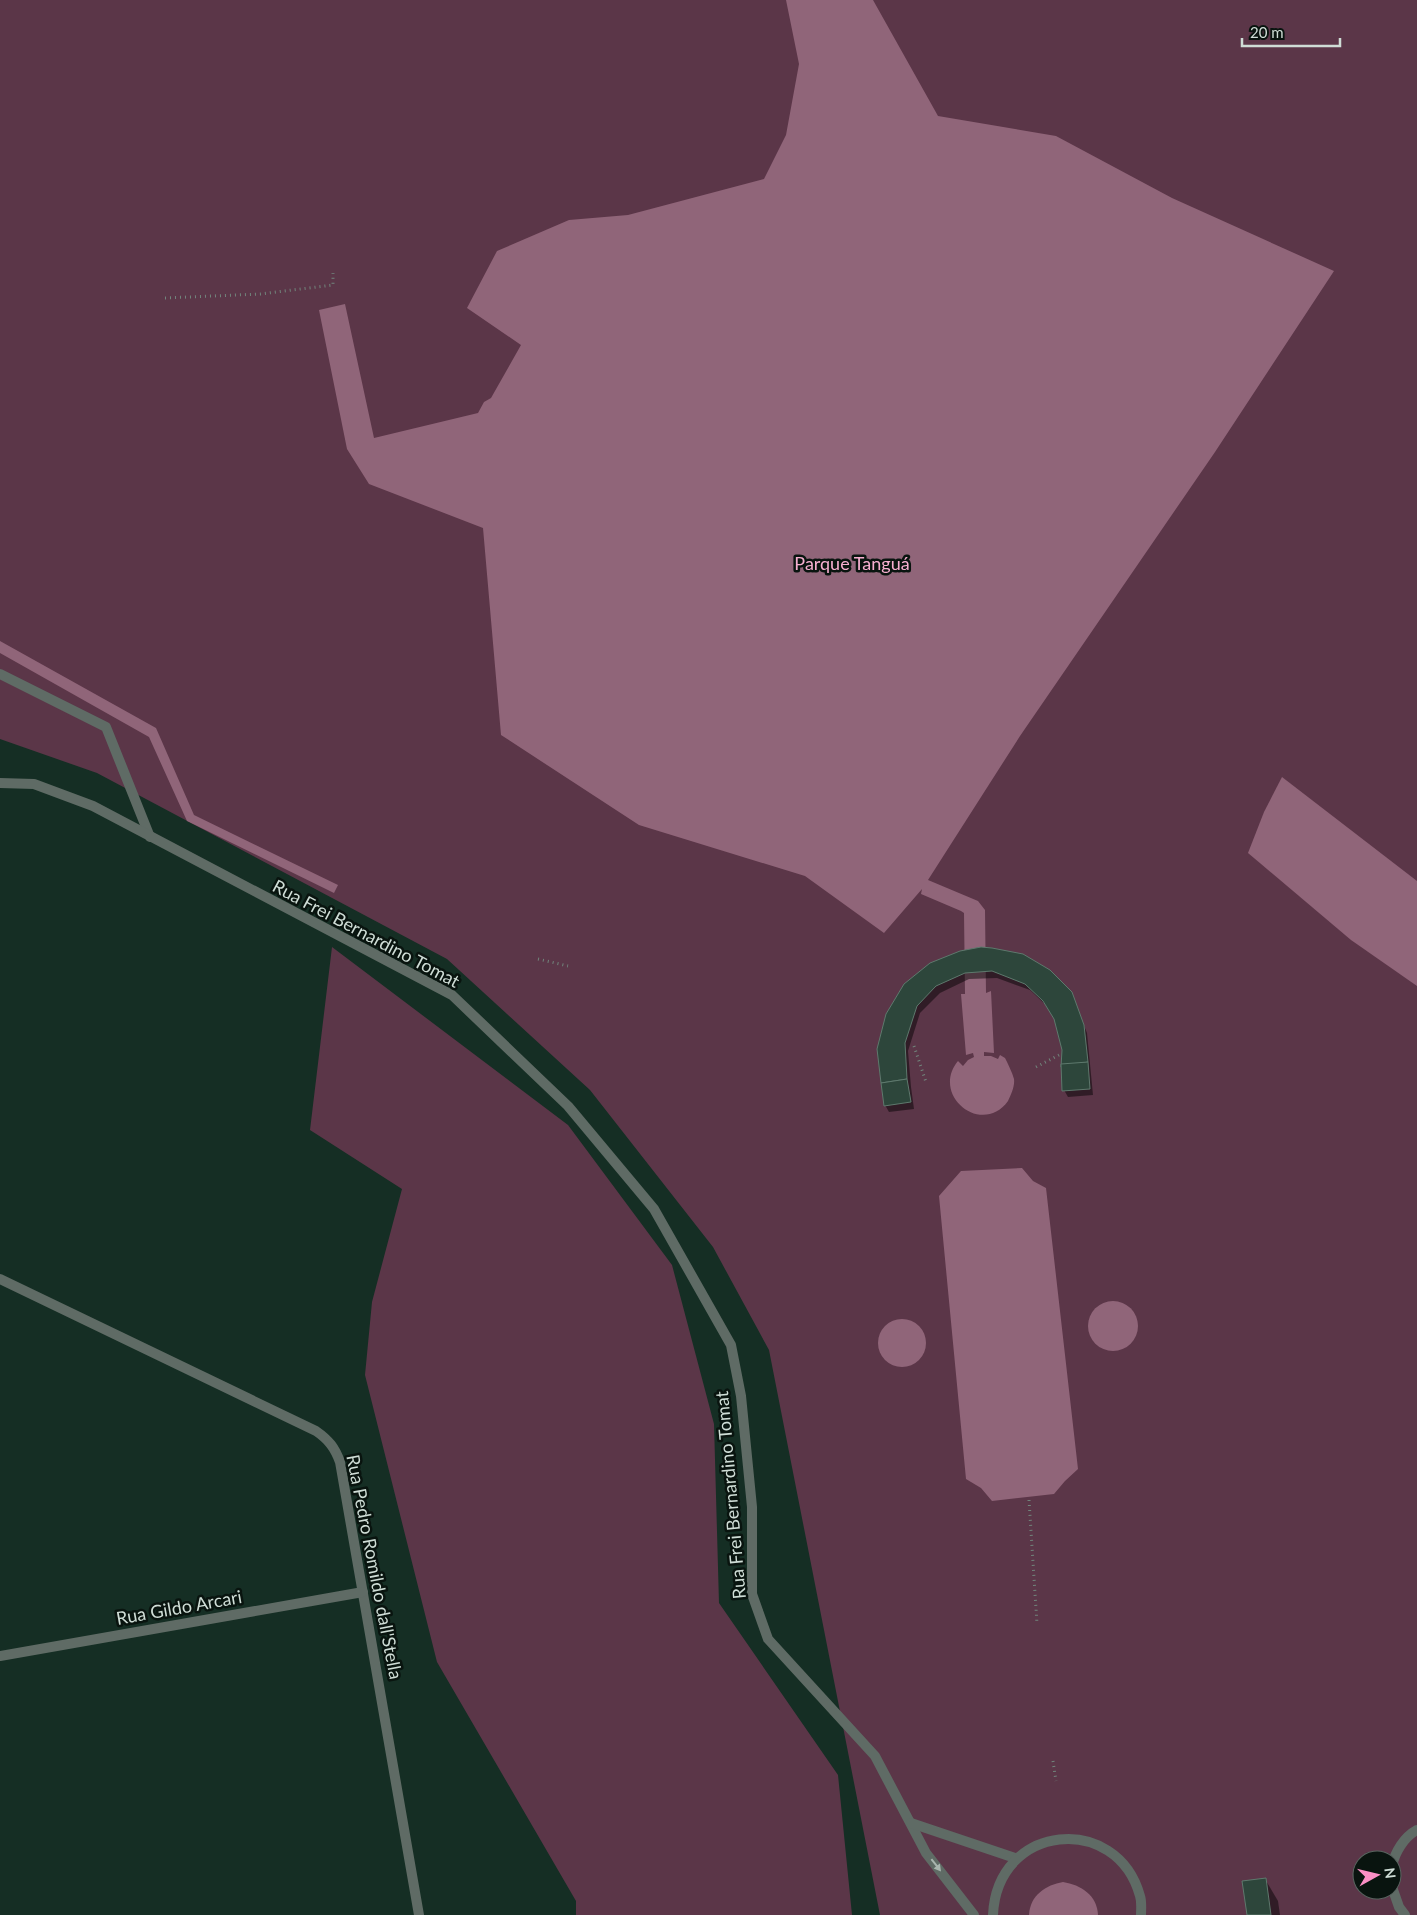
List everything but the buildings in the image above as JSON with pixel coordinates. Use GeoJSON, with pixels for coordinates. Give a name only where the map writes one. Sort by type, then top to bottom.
{"type":"FeatureCollection","features":[{"type":"Feature","properties":{"kind":"street"},"geometry":{"type":"LineString","coordinates":[[0,674],[106,727],[150,837]]}},
{"type":"Feature","properties":{"kind":"street","name":"Rua Frei Bernardino Tomat"},"geometry":{"type":"LineString","coordinates":[[0,783],[34,784],[92,806],[452,995],[568,1106],[654,1209],[731,1345],[741,1396],[752,1507],[752,1594],[768,1639],[875,1756],[926,1853],[974,1915]]}},
{"type":"Feature","properties":{"kind":"street","name":"Rua Pedro Romildo dall'Stella"},"geometry":{"type":"LineString","coordinates":[[0,1279],[316,1431],[326,1438],[335,1449],[340,1462],[419,1915]]}},
{"type":"Feature","properties":{"kind":"street","name":"Rua Gildo Arcari"},"geometry":{"type":"LineString","coordinates":[[0,1656],[363,1592]]}},
{"type":"Feature","properties":{"kind":"street"},"geometry":{"type":"LineString","coordinates":[[911,1823],[1015,1858]]}},
{"type":"Feature","properties":{"kind":"street"},"geometry":{"type":"LineString","coordinates":[[1398,1850],[1401,1844],[1417,1830]]}},
{"type":"Feature","properties":{"kind":"street"},"geometry":{"type":"LineString","coordinates":[[992,1915],[993,1899],[1001,1877],[1015,1858],[1034,1846],[1060,1838],[1087,1840],[1111,1852],[1130,1872],[1140,1897],[1141,1915]]}},
{"type":"Feature","properties":{"kind":"street"},"geometry":{"type":"LineString","coordinates":[[1397,1900],[1405,1915]]}},
{"type":"Feature","properties":{"kind":"path"},"geometry":{"type":"LineString","coordinates":[[165,298],[260,294],[333,286],[333,273]]}},
{"type":"Feature","properties":{"kind":"path"},"geometry":{"type":"LineString","coordinates":[[538,959],[568,966]]}},
{"type":"Feature","properties":{"kind":"path"},"geometry":{"type":"LineString","coordinates":[[914,1046],[926,1082]]}},
{"type":"Feature","properties":{"kind":"path"},"geometry":{"type":"LineString","coordinates":[[1036,1067],[1059,1056]]}},
{"type":"Feature","properties":{"kind":"path"},"geometry":{"type":"LineString","coordinates":[[1029,1500],[1037,1624]]}},
{"type":"Feature","properties":{"kind":"path"},"geometry":{"type":"LineString","coordinates":[[1053,1761],[1056,1781]]}},
{"type":"Feature","properties":{"kind":"green space","name":"Parque Tanguá"},"geometry":{"type":"Polygon","coordinates":[[[0,0],[1417,0],[1417,1915],[880,1915],[769,1350],[713,1247],[590,1090],[447,959],[97,773],[0,739],[0,0]]]}},
{"type":"Feature","properties":{"kind":"green space"},"geometry":{"type":"Polygon","coordinates":[[[332,947],[568,1125],[672,1265],[714,1424],[719,1603],[838,1775],[852,1915],[576,1915],[576,1901],[437,1662],[365,1375],[372,1302],[402,1189],[310,1130],[332,947]]]}},
{"type":"Feature","properties":{"kind":"shaded area"},"geometry":{"type":"Polygon","coordinates":[[[786,0],[873,0],[938,116],[1056,136],[1172,198],[1334,271],[1215,452],[1020,736],[928,880],[978,901],[985,910],[986,993],[991,991],[994,1053],[984,1052],[984,1056],[998,1059],[1000,1055],[1005,1058],[1014,1082],[1008,1101],[997,1111],[985,1115],[973,1113],[963,1107],[955,1098],[950,1087],[951,1074],[958,1061],[963,1066],[974,1057],[973,1053],[966,1055],[961,994],[965,994],[964,913],[921,894],[922,889],[884,933],[805,876],[639,825],[501,735],[483,528],[369,484],[347,449],[319,310],[345,304],[374,438],[478,413],[484,402],[491,398],[521,345],[467,308],[497,251],[569,220],[628,215],[764,179],[786,135],[799,64],[786,0]]]}},
{"type":"Feature","properties":{"kind":"shaded area"},"geometry":{"type":"Polygon","coordinates":[[[0,641],[156,728],[194,815],[338,885],[334,893],[187,821],[149,737],[0,653],[0,641]]]}},
{"type":"Feature","properties":{"kind":"shaded area"},"geometry":{"type":"Polygon","coordinates":[[[1282,777],[1417,881],[1417,986],[1351,940],[1248,853],[1264,812],[1282,777]]]}},
{"type":"Feature","properties":{"kind":"shaded area"},"geometry":{"type":"Polygon","coordinates":[[[1022,1168],[1033,1181],[1046,1188],[1078,1469],[1054,1494],[992,1501],[981,1488],[966,1479],[939,1196],[961,1171],[1022,1168]]]}},
{"type":"Feature","properties":{"kind":"shaded area"},"geometry":{"type":"Polygon","coordinates":[[[1108,1301],[1118,1301],[1131,1308],[1138,1321],[1138,1331],[1131,1344],[1118,1351],[1108,1351],[1099,1347],[1092,1340],[1088,1331],[1088,1321],[1092,1312],[1099,1305],[1108,1301]]]}},
{"type":"Feature","properties":{"kind":"shaded area"},"geometry":{"type":"Polygon","coordinates":[[[902,1319],[911,1321],[919,1326],[924,1334],[926,1343],[924,1352],[919,1360],[911,1365],[902,1367],[893,1365],[885,1360],[880,1352],[878,1343],[880,1334],[885,1326],[893,1321],[902,1319]]]}},
{"type":"Feature","properties":{"kind":"shaded area"},"geometry":{"type":"Polygon","coordinates":[[[1063,1882],[1082,1888],[1087,1892],[1095,1902],[1098,1915],[1029,1915],[1032,1902],[1040,1892],[1045,1888],[1063,1882]]]}}]}
